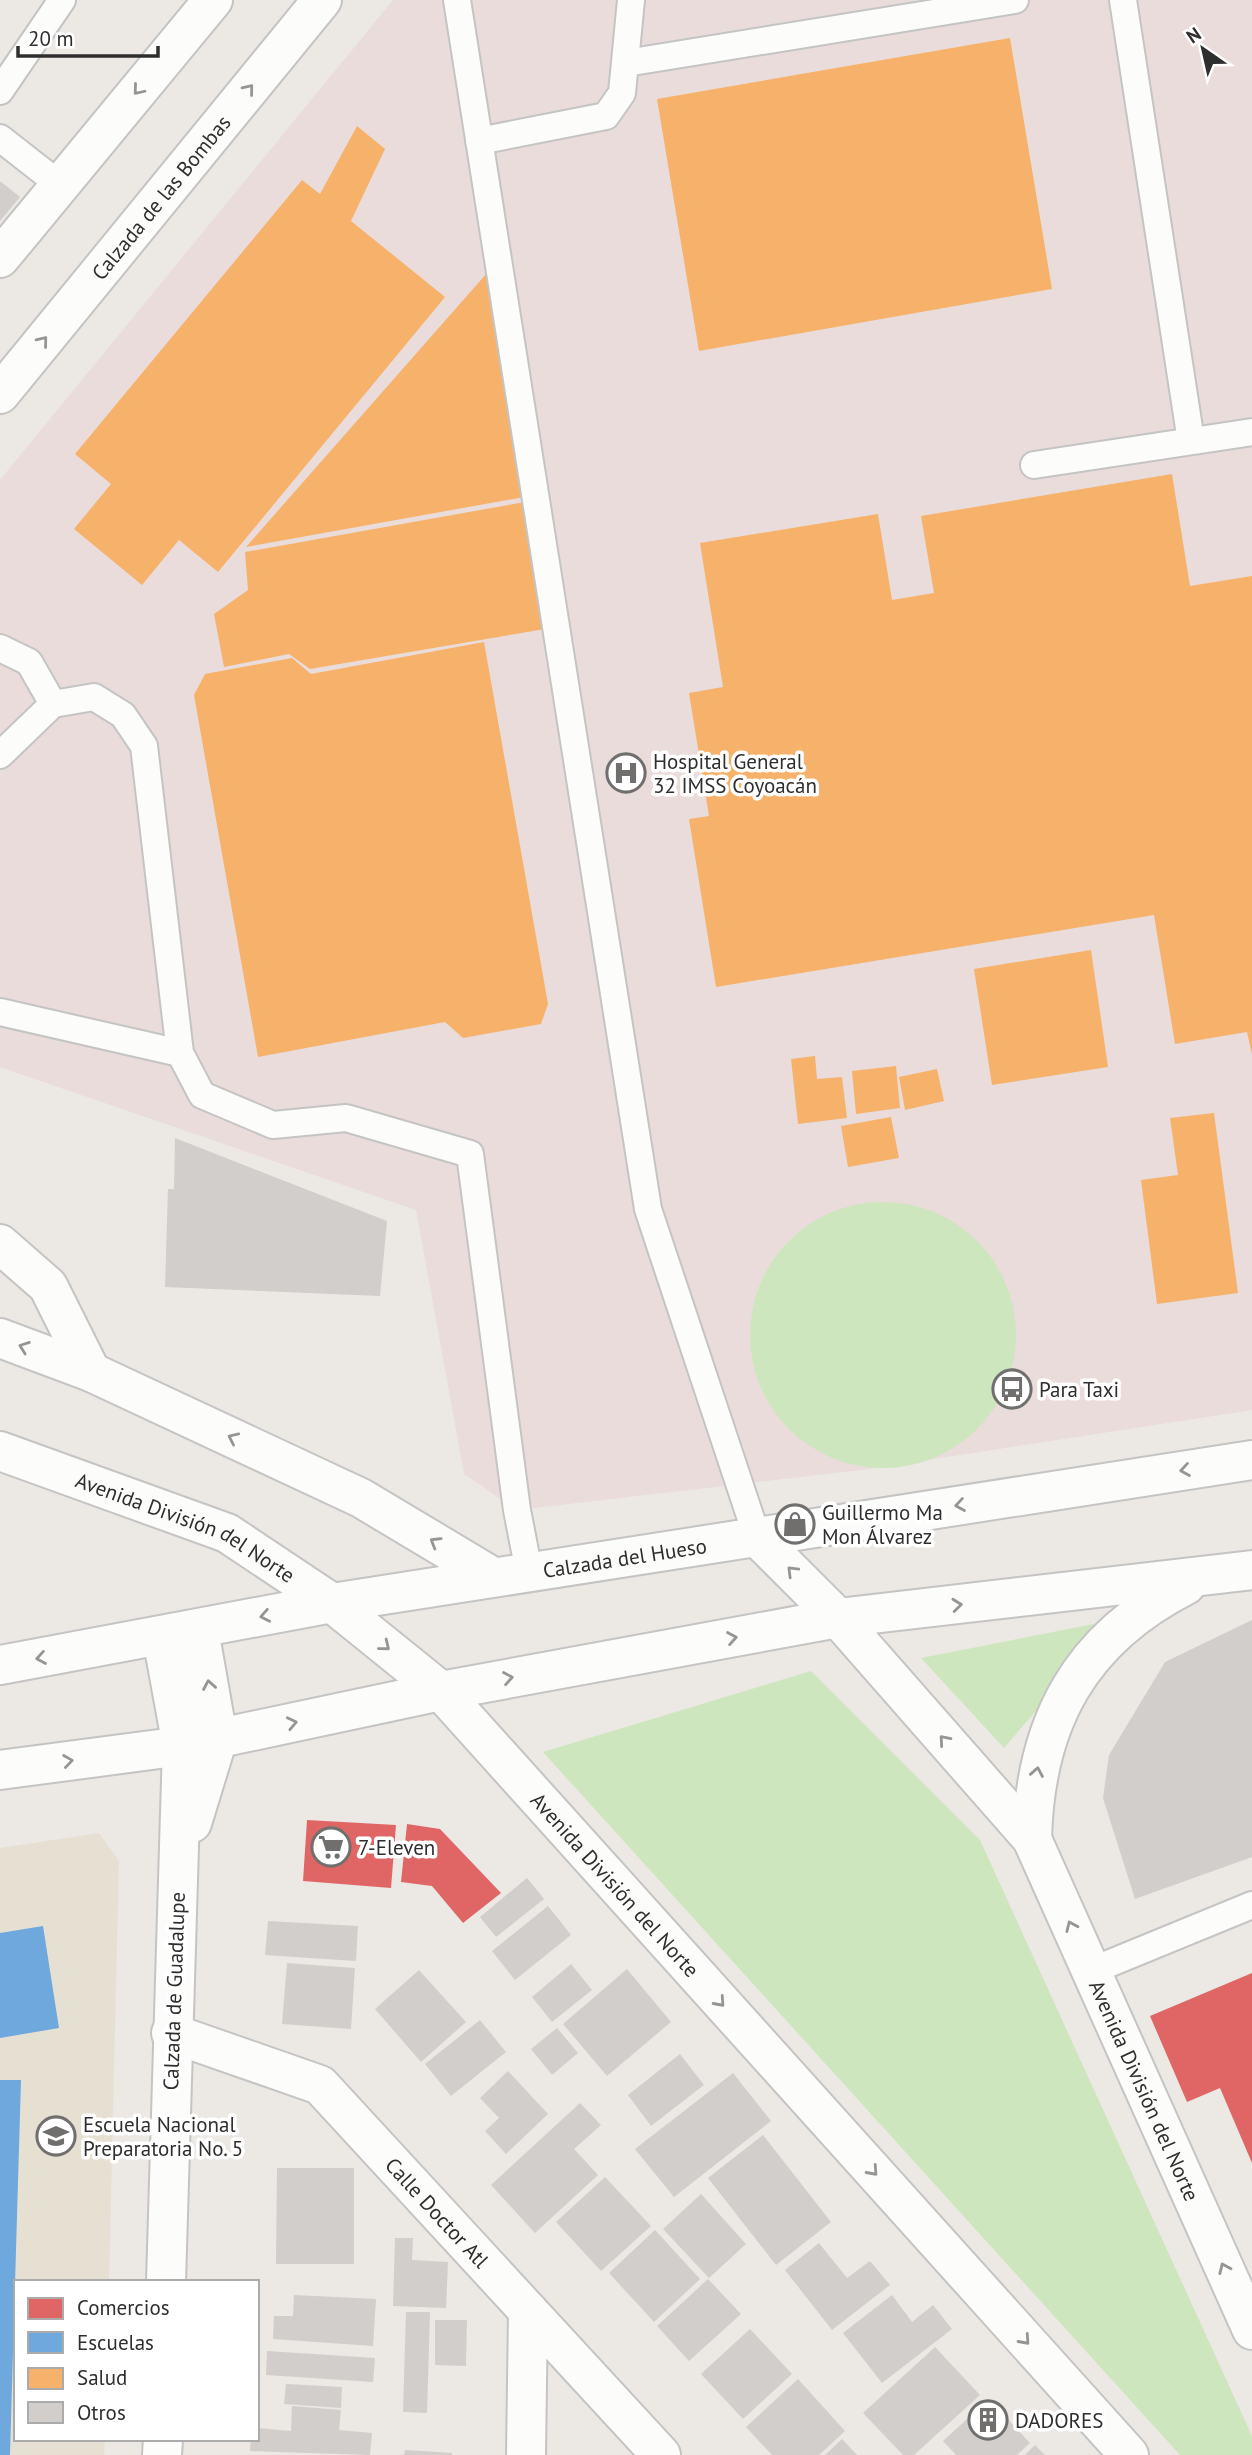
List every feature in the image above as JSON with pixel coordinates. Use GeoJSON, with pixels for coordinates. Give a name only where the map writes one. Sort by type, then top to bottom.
{"type":"FeatureCollection","features":[{"type":"Feature","properties":{"kind":"main road"},"geometry":{"type":"LineString","coordinates":[[0,258],[213,0]]}},
{"type":"Feature","properties":{"kind":"main road","name":"Calzada de las Bombas"},"geometry":{"type":"LineString","coordinates":[[0,394],[321,0]]}},
{"type":"Feature","properties":{"kind":"main road"},"geometry":{"type":"LineString","coordinates":[[0,1244],[48,1286],[91,1372]]}},
{"type":"Feature","properties":{"kind":"main road"},"geometry":{"type":"LineString","coordinates":[[0,1338],[91,1372],[361,1498],[511,1574]]}},
{"type":"Feature","properties":{"kind":"main road","name":"Avenida División del Norte"},"geometry":{"type":"LineString","coordinates":[[0,1451],[227,1533],[332,1603],[441,1691],[1129,2455]]}},
{"type":"Feature","properties":{"kind":"main road","name":"Calzada del Hueso"},"geometry":{"type":"LineString","coordinates":[[0,1665],[200,1630],[332,1603],[1252,1460]]}},
{"type":"Feature","properties":{"kind":"main road","name":"Avenida División del Norte"},"geometry":{"type":"LineString","coordinates":[[757,1537],[838,1618],[1032,1839],[1252,2330]]}},
{"type":"Feature","properties":{"kind":"main road"},"geometry":{"type":"LineString","coordinates":[[0,1770],[200,1742],[441,1691],[838,1618],[1252,1570]]}},
{"type":"Feature","properties":{"kind":"main road"},"geometry":{"type":"LineString","coordinates":[[1032,1839],[1033,1800],[1039,1762],[1051,1725],[1068,1691],[1094,1655],[1125,1623],[1161,1598],[1200,1578]]}},
{"type":"Feature","properties":{"kind":"main road","name":"Calzada de Guadalupe"},"geometry":{"type":"LineString","coordinates":[[166,2280],[171,2033],[178,1869],[200,1742],[200,1630]]}},
{"type":"Feature","properties":{"kind":"main road","name":"Calzada de Guadalupe"},"geometry":{"type":"LineString","coordinates":[[162,1637],[200,1742]]}},
{"type":"Feature","properties":{"kind":"main road","name":"Calle Doctor Atl"},"geometry":{"type":"LineString","coordinates":[[171,2033],[320,2085],[661,2455]]}},
{"type":"Feature","properties":{"kind":"main road"},"geometry":{"type":"LineString","coordinates":[[526,2455],[528,2311]]}},
{"type":"Feature","properties":{"kind":"lane"},"geometry":{"type":"LineString","coordinates":[[0,90],[62,0]]}},
{"type":"Feature","properties":{"kind":"lane"},"geometry":{"type":"LineString","coordinates":[[457,0],[648,1209],[757,1537]]}},
{"type":"Feature","properties":{"kind":"lane"},"geometry":{"type":"LineString","coordinates":[[479,141],[606,116],[621,93],[631,0]]}},
{"type":"Feature","properties":{"kind":"lane"},"geometry":{"type":"LineString","coordinates":[[626,63],[1015,0]]}},
{"type":"Feature","properties":{"kind":"lane"},"geometry":{"type":"LineString","coordinates":[[1123,0],[1192,441]]}},
{"type":"Feature","properties":{"kind":"lane"},"geometry":{"type":"LineString","coordinates":[[0,138],[60,185]]}},
{"type":"Feature","properties":{"kind":"lane"},"geometry":{"type":"LineString","coordinates":[[1034,465],[1252,432]]}},
{"type":"Feature","properties":{"kind":"lane"},"geometry":{"type":"LineString","coordinates":[[0,648],[29,662],[53,704]]}},
{"type":"Feature","properties":{"kind":"lane"},"geometry":{"type":"LineString","coordinates":[[0,755],[53,704],[94,697],[123,715],[144,746],[180,1053],[202,1095],[273,1125],[346,1118],[470,1154],[517,1510],[511,1574]]}},
{"type":"Feature","properties":{"kind":"lane"},"geometry":{"type":"LineString","coordinates":[[0,1012],[180,1053]]}},
{"type":"Feature","properties":{"kind":"lane"},"geometry":{"type":"LineString","coordinates":[[1091,1971],[1252,1905]]}},
{"type":"Feature","properties":{"kind":"shaded area","name":"Hospital General 32 IMSS Coyoacán"},"geometry":{"type":"Polygon","coordinates":[[[393,0],[1252,0],[1252,1410],[869,1469],[517,1510],[464,1474],[416,1210],[0,1067],[0,480],[393,0]]]}},
{"type":"Feature","properties":{"kind":"shaded area","name":"Escuela Nacional Preparatoria No. 5"},"geometry":{"type":"Polygon","coordinates":[[[99,1833],[119,1861],[109,2280],[14,2280],[14,2441],[105,2441],[104,2455],[0,2455],[0,1848],[99,1833]]]}},
{"type":"Feature","properties":{"kind":"green space"},"geometry":{"type":"Polygon","coordinates":[[[870,1202],[896,1202],[922,1207],[946,1217],[968,1232],[986,1250],[1001,1272],[1011,1296],[1016,1335],[1011,1374],[1001,1398],[986,1420],[968,1438],[946,1453],[922,1463],[896,1468],[870,1468],[844,1463],[820,1453],[798,1438],[780,1420],[765,1398],[755,1374],[750,1348],[750,1322],[755,1296],[765,1272],[780,1250],[798,1232],[820,1217],[844,1207],[870,1202]]]}},
{"type":"Feature","properties":{"kind":"green space"},"geometry":{"type":"Polygon","coordinates":[[[1114,1620],[1004,1748],[921,1658],[1114,1620]]]}},
{"type":"Feature","properties":{"kind":"green space"},"geometry":{"type":"Polygon","coordinates":[[[811,1671],[980,1840],[1252,2436],[1252,2455],[1180,2455],[543,1752],[811,1671]]]}},
{"type":"Feature","properties":{"kind":"building: Comercios"},"geometry":{"type":"Polygon","coordinates":[[[307,1820],[396,1825],[391,1888],[303,1881],[307,1820]]]}},
{"type":"Feature","properties":{"kind":"building: Comercios"},"geometry":{"type":"Polygon","coordinates":[[[407,1824],[440,1829],[501,1893],[463,1923],[432,1886],[401,1882],[407,1824]]]}},
{"type":"Feature","properties":{"kind":"building: Comercios"},"geometry":{"type":"Polygon","coordinates":[[[1252,1973],[1252,2163],[1220,2088],[1187,2102],[1150,2016],[1252,1973]]]}},
{"type":"Feature","properties":{"kind":"building: Escuelas"},"geometry":{"type":"Polygon","coordinates":[[[43,1926],[59,2028],[0,2038],[0,1933],[43,1926]]]}},
{"type":"Feature","properties":{"kind":"building: Escuelas"},"geometry":{"type":"Polygon","coordinates":[[[0,2080],[21,2080],[10,2455],[0,2455],[0,2080]]]}},
{"type":"Feature","properties":{"kind":"building: Salud"},"geometry":{"type":"Polygon","coordinates":[[[1010,38],[1052,289],[699,351],[657,99],[1010,38]]]}},
{"type":"Feature","properties":{"kind":"building: Salud"},"geometry":{"type":"Polygon","coordinates":[[[357,126],[385,149],[351,221],[445,297],[218,572],[179,540],[142,585],[74,529],[111,484],[75,454],[302,180],[320,194],[357,126]]]}},
{"type":"Feature","properties":{"kind":"building: Salud"},"geometry":{"type":"Polygon","coordinates":[[[487,273],[524,497],[246,547],[487,273]]]}},
{"type":"Feature","properties":{"kind":"building: Salud"},"geometry":{"type":"Polygon","coordinates":[[[1172,474],[1190,586],[1252,576],[1252,1055],[1247,1032],[1175,1044],[1154,915],[716,987],[689,819],[709,816],[689,693],[723,687],[700,543],[878,514],[892,600],[934,593],[921,516],[1172,474]]]}},
{"type":"Feature","properties":{"kind":"building: Salud"},"geometry":{"type":"Polygon","coordinates":[[[525,502],[545,629],[310,669],[289,654],[224,667],[214,614],[248,590],[245,552],[525,502]]]}},
{"type":"Feature","properties":{"kind":"building: Salud"},"geometry":{"type":"Polygon","coordinates":[[[484,642],[548,1004],[541,1024],[463,1038],[445,1022],[258,1057],[194,695],[205,674],[292,658],[311,674],[484,642]]]}},
{"type":"Feature","properties":{"kind":"building: Salud"},"geometry":{"type":"Polygon","coordinates":[[[1091,950],[1108,1067],[992,1085],[974,969],[1091,950]]]}},
{"type":"Feature","properties":{"kind":"building: Salud"},"geometry":{"type":"Polygon","coordinates":[[[815,1056],[817,1079],[842,1077],[847,1118],[798,1124],[791,1059],[815,1056]]]}},
{"type":"Feature","properties":{"kind":"building: Salud"},"geometry":{"type":"Polygon","coordinates":[[[896,1066],[900,1108],[856,1114],[852,1071],[896,1066]]]}},
{"type":"Feature","properties":{"kind":"building: Salud"},"geometry":{"type":"Polygon","coordinates":[[[937,1069],[944,1101],[905,1110],[899,1077],[937,1069]]]}},
{"type":"Feature","properties":{"kind":"building: Salud"},"geometry":{"type":"Polygon","coordinates":[[[1214,1113],[1238,1293],[1157,1304],[1141,1180],[1178,1175],[1170,1118],[1214,1113]]]}},
{"type":"Feature","properties":{"kind":"building: Salud"},"geometry":{"type":"Polygon","coordinates":[[[891,1117],[899,1158],[848,1167],[841,1126],[891,1117]]]}},
{"type":"Feature","properties":{"kind":"building: Otros"},"geometry":{"type":"Polygon","coordinates":[[[0,181],[20,197],[0,221],[0,181]]]}},
{"type":"Feature","properties":{"kind":"building: Otros"},"geometry":{"type":"Polygon","coordinates":[[[175,1138],[387,1221],[380,1296],[165,1287],[168,1189],[174,1189],[175,1138]]]}},
{"type":"Feature","properties":{"kind":"building: Otros"},"geometry":{"type":"Polygon","coordinates":[[[1252,1620],[1252,1857],[1135,1899],[1103,1798],[1109,1755],[1165,1662],[1252,1620]]]}},
{"type":"Feature","properties":{"kind":"building: Otros"},"geometry":{"type":"Polygon","coordinates":[[[527,1878],[544,1899],[496,1937],[480,1917],[527,1878]]]}},
{"type":"Feature","properties":{"kind":"building: Otros"},"geometry":{"type":"Polygon","coordinates":[[[548,1906],[571,1935],[515,1980],[492,1951],[548,1906]]]}},
{"type":"Feature","properties":{"kind":"building: Otros"},"geometry":{"type":"Polygon","coordinates":[[[268,1921],[358,1926],[356,1961],[265,1955],[268,1921]]]}},
{"type":"Feature","properties":{"kind":"building: Otros"},"geometry":{"type":"Polygon","coordinates":[[[287,1963],[355,1968],[351,2029],[282,2024],[287,1963]]]}},
{"type":"Feature","properties":{"kind":"building: Otros"},"geometry":{"type":"Polygon","coordinates":[[[571,1964],[592,1990],[552,2022],[532,1997],[571,1964]]]}},
{"type":"Feature","properties":{"kind":"building: Otros"},"geometry":{"type":"Polygon","coordinates":[[[627,1969],[671,2022],[607,2076],[563,2024],[627,1969]]]}},
{"type":"Feature","properties":{"kind":"building: Otros"},"geometry":{"type":"Polygon","coordinates":[[[419,1970],[466,2022],[421,2062],[375,2009],[419,1970]]]}},
{"type":"Feature","properties":{"kind":"building: Otros"},"geometry":{"type":"Polygon","coordinates":[[[480,2020],[506,2052],[451,2096],[425,2064],[480,2020]]]}},
{"type":"Feature","properties":{"kind":"building: Otros"},"geometry":{"type":"Polygon","coordinates":[[[557,2028],[578,2053],[552,2075],[531,2049],[557,2028]]]}},
{"type":"Feature","properties":{"kind":"building: Otros"},"geometry":{"type":"Polygon","coordinates":[[[680,2054],[704,2085],[651,2126],[628,2095],[680,2054]]]}},
{"type":"Feature","properties":{"kind":"building: Otros"},"geometry":{"type":"Polygon","coordinates":[[[508,2071],[548,2114],[506,2154],[485,2131],[499,2118],[480,2098],[508,2071]]]}},
{"type":"Feature","properties":{"kind":"building: Otros"},"geometry":{"type":"Polygon","coordinates":[[[733,2073],[771,2121],[674,2197],[635,2149],[733,2073]]]}},
{"type":"Feature","properties":{"kind":"building: Otros"},"geometry":{"type":"Polygon","coordinates":[[[580,2103],[601,2125],[574,2149],[598,2175],[535,2233],[491,2185],[580,2103]]]}},
{"type":"Feature","properties":{"kind":"building: Otros"},"geometry":{"type":"Polygon","coordinates":[[[763,2135],[831,2222],[776,2265],[708,2178],[763,2135]]]}},
{"type":"Feature","properties":{"kind":"building: Otros"},"geometry":{"type":"Polygon","coordinates":[[[277,2168],[354,2168],[354,2264],[276,2264],[277,2168]]]}},
{"type":"Feature","properties":{"kind":"building: Otros"},"geometry":{"type":"Polygon","coordinates":[[[605,2177],[651,2226],[601,2271],[556,2222],[605,2177]]]}},
{"type":"Feature","properties":{"kind":"building: Otros"},"geometry":{"type":"Polygon","coordinates":[[[701,2194],[746,2244],[709,2278],[663,2229],[701,2194]]]}},
{"type":"Feature","properties":{"kind":"building: Otros"},"geometry":{"type":"Polygon","coordinates":[[[655,2230],[700,2279],[654,2322],[609,2273],[655,2230]]]}},
{"type":"Feature","properties":{"kind":"building: Otros"},"geometry":{"type":"Polygon","coordinates":[[[395,2238],[413,2238],[412,2260],[448,2262],[446,2308],[393,2306],[395,2238]]]}},
{"type":"Feature","properties":{"kind":"building: Otros"},"geometry":{"type":"Polygon","coordinates":[[[819,2243],[847,2278],[870,2261],[890,2285],[832,2330],[785,2270],[819,2243]]]}},
{"type":"Feature","properties":{"kind":"building: Otros"},"geometry":{"type":"Polygon","coordinates":[[[708,2279],[741,2314],[689,2361],[657,2326],[708,2279]]]}},
{"type":"Feature","properties":{"kind":"building: Otros"},"geometry":{"type":"Polygon","coordinates":[[[294,2295],[376,2299],[373,2346],[273,2339],[274,2316],[293,2316],[294,2295]]]}},
{"type":"Feature","properties":{"kind":"building: Otros"},"geometry":{"type":"Polygon","coordinates":[[[892,2295],[912,2322],[933,2305],[952,2329],[882,2383],[843,2333],[892,2295]]]}},
{"type":"Feature","properties":{"kind":"building: Otros"},"geometry":{"type":"Polygon","coordinates":[[[406,2312],[430,2312],[427,2413],[403,2412],[406,2312]]]}},
{"type":"Feature","properties":{"kind":"building: Otros"},"geometry":{"type":"Polygon","coordinates":[[[435,2320],[467,2320],[466,2366],[435,2365],[435,2320]]]}},
{"type":"Feature","properties":{"kind":"building: Otros"},"geometry":{"type":"Polygon","coordinates":[[[750,2329],[792,2374],[743,2419],[701,2374],[750,2329]]]}},
{"type":"Feature","properties":{"kind":"building: Otros"},"geometry":{"type":"Polygon","coordinates":[[[935,2347],[980,2395],[914,2455],[903,2455],[863,2413],[935,2347]]]}},
{"type":"Feature","properties":{"kind":"building: Otros"},"geometry":{"type":"Polygon","coordinates":[[[267,2351],[375,2358],[373,2382],[266,2375],[267,2351]]]}},
{"type":"Feature","properties":{"kind":"building: Otros"},"geometry":{"type":"Polygon","coordinates":[[[798,2379],[845,2431],[819,2455],[772,2455],[746,2427],[798,2379]]]}},
{"type":"Feature","properties":{"kind":"building: Otros"},"geometry":{"type":"Polygon","coordinates":[[[286,2384],[342,2387],[341,2408],[284,2404],[286,2384]]]}},
{"type":"Feature","properties":{"kind":"building: Otros","name":"DADORES"},"geometry":{"type":"Polygon","coordinates":[[[989,2399],[1030,2443],[1017,2455],[956,2455],[943,2441],[989,2399]]]}},
{"type":"Feature","properties":{"kind":"building: Otros"},"geometry":{"type":"Polygon","coordinates":[[[292,2406],[341,2410],[339,2430],[372,2433],[370,2455],[250,2451],[251,2441],[259,2441],[259,2428],[291,2431],[292,2406]]]}},
{"type":"Feature","properties":{"kind":"building: Otros"},"geometry":{"type":"Polygon","coordinates":[[[842,2439],[857,2455],[825,2455],[842,2439]]]}},
{"type":"Feature","properties":{"kind":"building: Otros"},"geometry":{"type":"Polygon","coordinates":[[[1035,2445],[1045,2455],[1025,2455],[1035,2445]]]}},
{"type":"Feature","properties":{"kind":"building: Otros"},"geometry":{"type":"Polygon","coordinates":[[[405,2450],[452,2453],[452,2455],[404,2455],[405,2450]]]}},
{"type":"Feature","properties":{"kind":"place","name":"Hospital General 32 IMSS Coyoacán"},"geometry":{"type":"Point","coordinates":[626,773]}},
{"type":"Feature","properties":{"kind":"place","name":"Para Taxi"},"geometry":{"type":"Point","coordinates":[1012,1389]}},
{"type":"Feature","properties":{"kind":"place","name":"Guillermo Ma Mon Álvarez"},"geometry":{"type":"Point","coordinates":[795,1524]}},
{"type":"Feature","properties":{"kind":"place","name":"7-Eleven"},"geometry":{"type":"Point","coordinates":[331,1847]}},
{"type":"Feature","properties":{"kind":"place","name":"Escuela Nacional Preparatoria No. 5"},"geometry":{"type":"Point","coordinates":[56,2136]}},
{"type":"Feature","properties":{"kind":"place","name":"DADORES"},"geometry":{"type":"Point","coordinates":[988,2420]}}]}
